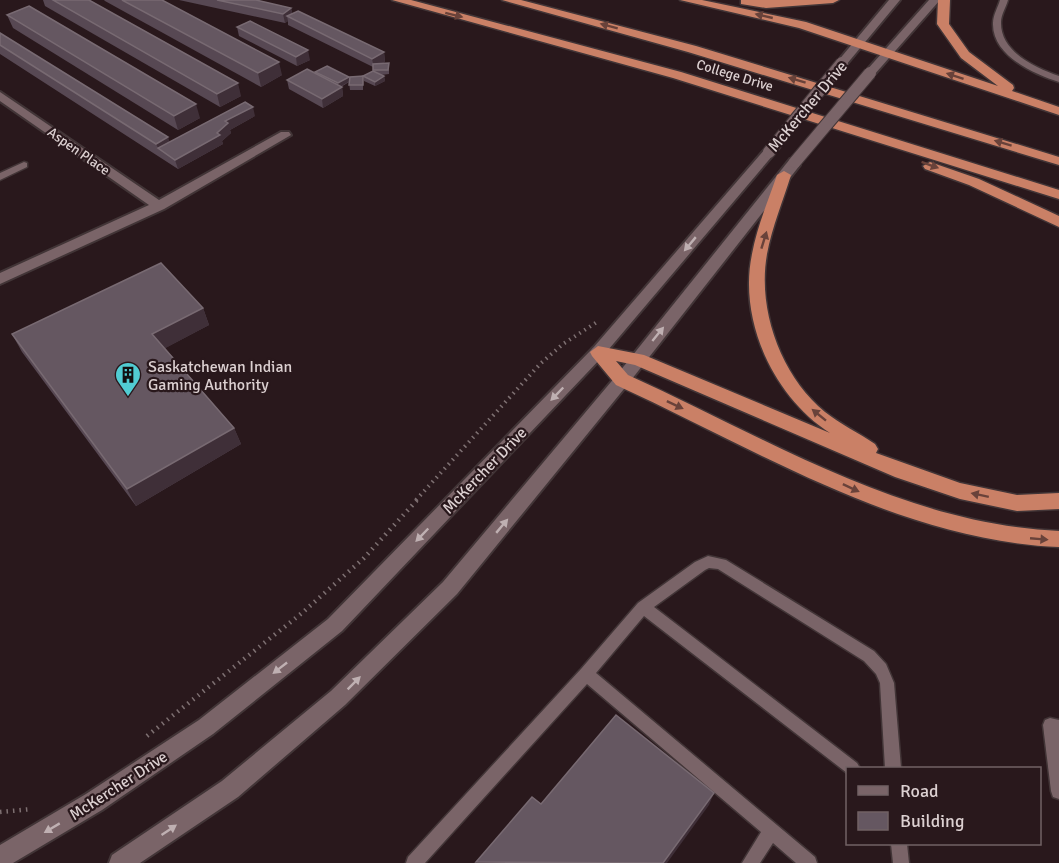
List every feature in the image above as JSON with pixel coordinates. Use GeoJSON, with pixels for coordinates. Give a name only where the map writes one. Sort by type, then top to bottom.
{"type":"FeatureCollection","features":[{"type":"Feature","properties":{"kind":"highway","name":"College Drive"},"geometry":{"type":"LineString","coordinates":[[398,0],[677,75],[1059,195]]}},
{"type":"Feature","properties":{"kind":"highway","name":"College Drive"},"geometry":{"type":"LineString","coordinates":[[508,0],[692,49],[1059,161]]}},
{"type":"Feature","properties":{"kind":"highway"},"geometry":{"type":"LineString","coordinates":[[686,0],[802,25],[1059,111]]}},
{"type":"Feature","properties":{"kind":"highway"},"geometry":{"type":"LineString","coordinates":[[720,0],[766,5],[833,0]]}},
{"type":"Feature","properties":{"kind":"highway"},"geometry":{"type":"LineString","coordinates":[[944,0],[943,24],[965,55],[992,77],[1030,101]]}},
{"type":"Feature","properties":{"kind":"highway"},"geometry":{"type":"LineString","coordinates":[[677,75],[974,182],[1059,222]]}},
{"type":"Feature","properties":{"kind":"highway"},"geometry":{"type":"LineString","coordinates":[[790,169],[759,256],[757,303],[772,352],[789,384],[817,415],[902,472]]}},
{"type":"Feature","properties":{"kind":"highway"},"geometry":{"type":"LineString","coordinates":[[598,352],[638,359],[902,472],[960,491],[1017,503],[1059,501]]}},
{"type":"Feature","properties":{"kind":"highway"},"geometry":{"type":"LineString","coordinates":[[598,352],[622,380],[874,499],[961,527],[1040,539],[1059,539]]}},
{"type":"Feature","properties":{"kind":"street","name":"McKercher Drive"},"geometry":{"type":"LineString","coordinates":[[0,858],[94,802],[206,727],[335,625],[598,352],[842,63],[861,44],[895,0]]}},
{"type":"Feature","properties":{"kind":"street","name":"McKercher Drive"},"geometry":{"type":"LineString","coordinates":[[120,863],[230,789],[338,699],[450,588],[622,380],[790,169],[935,0]]}},
{"type":"Feature","properties":{"kind":"street","name":"Aspen Place"},"geometry":{"type":"LineString","coordinates":[[0,96],[159,206]]}},
{"type":"Feature","properties":{"kind":"street"},"geometry":{"type":"LineString","coordinates":[[0,279],[159,206],[285,135]]}},
{"type":"Feature","properties":{"kind":"lane"},"geometry":{"type":"LineString","coordinates":[[1004,0],[997,22],[999,34],[1019,61],[1033,71],[1059,79]]}},
{"type":"Feature","properties":{"kind":"lane"},"geometry":{"type":"LineString","coordinates":[[0,177],[24,165]]}},
{"type":"Feature","properties":{"kind":"lane"},"geometry":{"type":"LineString","coordinates":[[414,863],[643,608],[708,562],[721,564],[869,656],[881,669],[887,683],[893,767]]}},
{"type":"Feature","properties":{"kind":"lane"},"geometry":{"type":"LineString","coordinates":[[643,608],[851,767]]}},
{"type":"Feature","properties":{"kind":"lane"},"geometry":{"type":"LineString","coordinates":[[586,674],[809,863]]}},
{"type":"Feature","properties":{"kind":"lane"},"geometry":{"type":"LineString","coordinates":[[1059,727],[1050,725],[1059,791]]}},
{"type":"Feature","properties":{"kind":"lane"},"geometry":{"type":"LineString","coordinates":[[750,863],[771,831]]}},
{"type":"Feature","properties":{"kind":"lane"},"geometry":{"type":"LineString","coordinates":[[899,845],[901,863]]}},
{"type":"Feature","properties":{"kind":"path"},"geometry":{"type":"LineString","coordinates":[[145,738],[302,613],[364,558],[541,363],[563,344],[604,318]]}},
{"type":"Feature","properties":{"kind":"path"},"geometry":{"type":"LineString","coordinates":[[0,812],[29,810],[39,806]]}},
{"type":"Feature","properties":{"kind":"building"},"geometry":{"type":"Polygon","coordinates":[[[53,0],[89,0],[238,83],[217,94],[53,0]]]}},
{"type":"Feature","properties":{"kind":"building"},"geometry":{"type":"Polygon","coordinates":[[[122,0],[162,0],[279,62],[258,73],[122,0]]]}},
{"type":"Feature","properties":{"kind":"building"},"geometry":{"type":"Polygon","coordinates":[[[217,0],[256,0],[291,8],[283,14],[217,0]]]}},
{"type":"Feature","properties":{"kind":"building"},"geometry":{"type":"Polygon","coordinates":[[[29,6],[196,104],[174,116],[7,15],[29,6]]]}},
{"type":"Feature","properties":{"kind":"building"},"geometry":{"type":"Polygon","coordinates":[[[298,11],[384,52],[372,59],[287,16],[298,11]]]}},
{"type":"Feature","properties":{"kind":"building"},"geometry":{"type":"Polygon","coordinates":[[[250,21],[308,50],[296,57],[237,27],[250,21]]]}},
{"type":"Feature","properties":{"kind":"building"},"geometry":{"type":"Polygon","coordinates":[[[0,33],[168,137],[156,144],[0,45],[0,33]]]}},
{"type":"Feature","properties":{"kind":"building"},"geometry":{"type":"Polygon","coordinates":[[[389,63],[388,70],[373,70],[373,64],[389,63]]]}},
{"type":"Feature","properties":{"kind":"building"},"geometry":{"type":"Polygon","coordinates":[[[327,66],[349,77],[338,83],[315,72],[327,66]]]}},
{"type":"Feature","properties":{"kind":"building"},"geometry":{"type":"Polygon","coordinates":[[[307,69],[342,87],[322,99],[287,80],[307,69]]]}},
{"type":"Feature","properties":{"kind":"building"},"geometry":{"type":"Polygon","coordinates":[[[373,71],[384,76],[375,82],[363,76],[373,71]]]}},
{"type":"Feature","properties":{"kind":"building"},"geometry":{"type":"Polygon","coordinates":[[[363,76],[363,85],[349,85],[350,77],[363,76]]]}},
{"type":"Feature","properties":{"kind":"building"},"geometry":{"type":"Polygon","coordinates":[[[245,102],[253,107],[225,121],[228,123],[217,133],[220,135],[175,160],[158,148],[245,102]]]}},
{"type":"Feature","properties":{"kind":"building","name":"Saskatchewan Indian Gaming Authority"},"geometry":{"type":"Polygon","coordinates":[[[161,263],[203,308],[152,334],[234,428],[127,489],[12,334],[161,263]]]}},
{"type":"Feature","properties":{"kind":"building"},"geometry":{"type":"Polygon","coordinates":[[[616,715],[714,793],[663,863],[476,862],[532,797],[541,804],[616,715]]]}},
{"type":"Feature","properties":{"kind":"place","name":"Saskatchewan Indian Gaming Authority"},"geometry":{"type":"Point","coordinates":[128,398]}}]}
